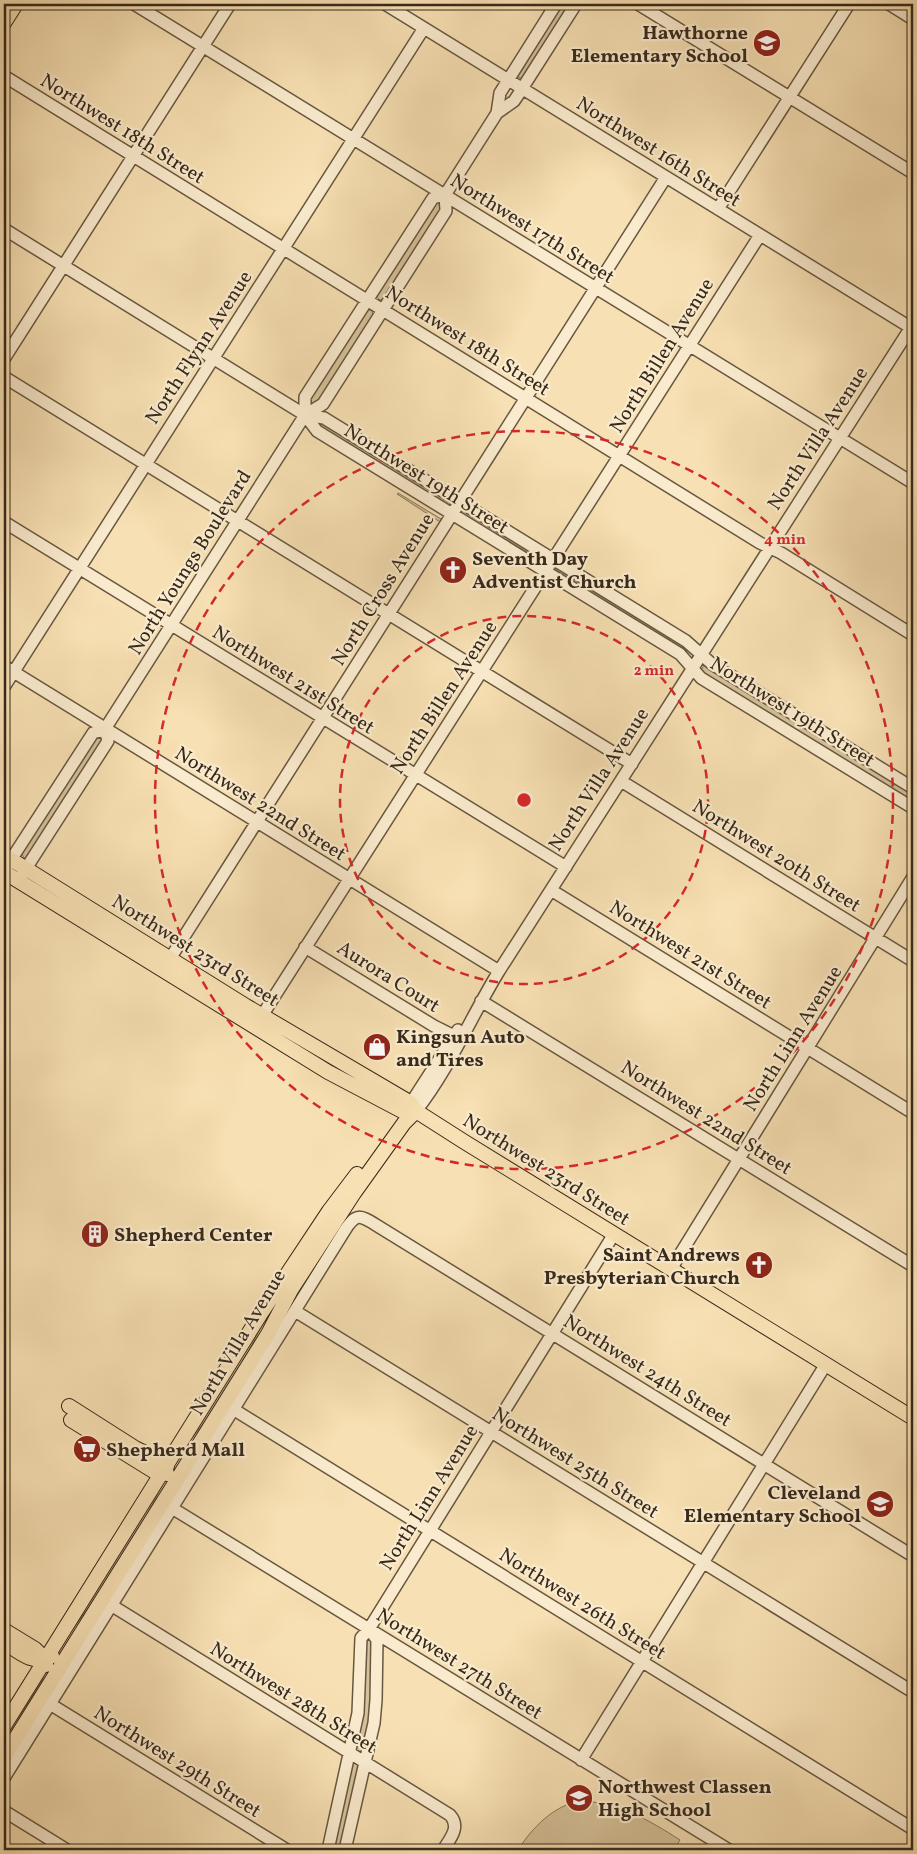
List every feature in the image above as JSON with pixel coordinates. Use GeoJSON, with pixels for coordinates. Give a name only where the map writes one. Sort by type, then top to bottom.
{"type":"FeatureCollection","features":[{"type":"Feature","properties":{"kind":"main road"},"geometry":{"type":"LineString","coordinates":[[4,23],[16,4]]}},
{"type":"Feature","properties":{"kind":"main road","name":"Northwest 23rd Street"},"geometry":{"type":"LineString","coordinates":[[6,865],[86,907],[226,1010],[328,1072],[365,1084],[410,1109],[913,1418]]}},
{"type":"Feature","properties":{"kind":"main road","name":"Northwest 23rd Street"},"geometry":{"type":"LineString","coordinates":[[22,875],[79,919],[166,964],[207,981],[336,1058],[365,1084]]}},
{"type":"Feature","properties":{"kind":"main road"},"geometry":{"type":"LineString","coordinates":[[79,919],[86,907]]}},
{"type":"Feature","properties":{"kind":"main road"},"geometry":{"type":"LineString","coordinates":[[207,981],[226,1010],[246,1006]]}},
{"type":"Feature","properties":{"kind":"main road"},"geometry":{"type":"LineString","coordinates":[[293,1050],[300,1038]]}},
{"type":"Feature","properties":{"kind":"main road"},"geometry":{"type":"LineString","coordinates":[[328,1072],[336,1058]]}},
{"type":"Feature","properties":{"kind":"main road","name":"North Villa Avenue"},"geometry":{"type":"LineString","coordinates":[[4,1757],[75,1643],[170,1501],[194,1451],[268,1334],[291,1290],[374,1163],[404,1123],[410,1109]]}},
{"type":"Feature","properties":{"kind":"main road","name":"North Villa Avenue"},"geometry":{"type":"LineString","coordinates":[[4,1726],[165,1467],[329,1212],[410,1109]]}},
{"type":"Feature","properties":{"kind":"main road"},"geometry":{"type":"LineString","coordinates":[[268,1334],[264,1312],[291,1290]]}},
{"type":"Feature","properties":{"kind":"main road"},"geometry":{"type":"LineString","coordinates":[[68,1406],[135,1448],[158,1459],[165,1467],[167,1473],[166,1483],[170,1501]]}},
{"type":"Feature","properties":{"kind":"main road"},"geometry":{"type":"LineString","coordinates":[[71,1420],[155,1472],[178,1460],[183,1455],[194,1451]]}},
{"type":"Feature","properties":{"kind":"main road"},"geometry":{"type":"LineString","coordinates":[[4,1630],[35,1649],[46,1660],[49,1686]]}},
{"type":"Feature","properties":{"kind":"main road"},"geometry":{"type":"LineString","coordinates":[[4,1642],[34,1661],[46,1660],[63,1648],[75,1643]]}},
{"type":"Feature","properties":{"kind":"street","name":"Northwest 17th Street"},"geometry":{"type":"LineString","coordinates":[[134,4],[913,483]]}},
{"type":"Feature","properties":{"kind":"street"},"geometry":{"type":"LineString","coordinates":[[4,359],[230,4]]}},
{"type":"Feature","properties":{"kind":"street","name":"Northwest 16th Street"},"geometry":{"type":"LineString","coordinates":[[385,4],[912,327]]}},
{"type":"Feature","properties":{"kind":"street","name":"North Youngs Boulevard"},"geometry":{"type":"LineString","coordinates":[[497,113],[500,93],[556,4]]}},
{"type":"Feature","properties":{"kind":"street","name":"North Youngs Boulevard"},"geometry":{"type":"LineString","coordinates":[[6,865],[93,733],[106,729],[305,415],[323,404],[446,211],[445,195],[497,113],[514,101],[576,4]]}},
{"type":"Feature","properties":{"kind":"street"},"geometry":{"type":"LineString","coordinates":[[638,4],[913,173]]}},
{"type":"Feature","properties":{"kind":"street"},"geometry":{"type":"LineString","coordinates":[[718,209],[848,4]]}},
{"type":"Feature","properties":{"kind":"street"},"geometry":{"type":"LineString","coordinates":[[889,4],[913,19]]}},
{"type":"Feature","properties":{"kind":"street","name":"North Flynn Avenue"},"geometry":{"type":"LineString","coordinates":[[4,687],[8,669],[80,569],[424,28]]}},
{"type":"Feature","properties":{"kind":"street","name":"Northwest 18th Street"},"geometry":{"type":"LineString","coordinates":[[4,76],[760,543],[913,635]]}},
{"type":"Feature","properties":{"kind":"street","name":"North Cross Avenue"},"geometry":{"type":"LineString","coordinates":[[166,964],[666,177]]}},
{"type":"Feature","properties":{"kind":"street","name":"North Youngs Boulevard"},"geometry":{"type":"LineString","coordinates":[[305,415],[305,397],[433,198],[445,195]]}},
{"type":"Feature","properties":{"kind":"street","name":"Northwest 19th Street"},"geometry":{"type":"LineString","coordinates":[[4,229],[305,415],[317,431],[680,654],[702,678],[913,808]]}},
{"type":"Feature","properties":{"kind":"street","name":"North Billen Avenue"},"geometry":{"type":"LineString","coordinates":[[255,1027],[760,235]]}},
{"type":"Feature","properties":{"kind":"street","name":"North Villa Avenue"},"geometry":{"type":"LineString","coordinates":[[410,1109],[436,1083],[499,971],[912,327]]}},
{"type":"Feature","properties":{"kind":"street"},"geometry":{"type":"LineString","coordinates":[[4,377],[632,764]]}},
{"type":"Feature","properties":{"kind":"street","name":"Northwest 19th Street"},"geometry":{"type":"LineString","coordinates":[[305,415],[324,418],[686,641],[712,664],[913,788]]}},
{"type":"Feature","properties":{"kind":"street","name":"Northwest 21st Street"},"geometry":{"type":"LineString","coordinates":[[4,522],[566,868]]}},
{"type":"Feature","properties":{"kind":"street","name":"Northwest 22nd Street"},"geometry":{"type":"LineString","coordinates":[[8,669],[499,971]]}},
{"type":"Feature","properties":{"kind":"street","name":"North Youngs Boulevard"},"geometry":{"type":"LineString","coordinates":[[22,875],[108,741],[106,729]]}},
{"type":"Feature","properties":{"kind":"street","name":"Northwest 20th Street"},"geometry":{"type":"LineString","coordinates":[[621,781],[913,961]]}},
{"type":"Feature","properties":{"kind":"street","name":"North Linn Avenue"},"geometry":{"type":"LineString","coordinates":[[671,1269],[913,877]]}},
{"type":"Feature","properties":{"kind":"street","name":"Northwest 21st Street"},"geometry":{"type":"LineString","coordinates":[[551,890],[913,1113]]}},
{"type":"Feature","properties":{"kind":"street","name":"Aurora Court"},"geometry":{"type":"LineString","coordinates":[[305,947],[434,1026],[454,1036]]}},
{"type":"Feature","properties":{"kind":"street","name":"North Villa Avenue"},"geometry":{"type":"LineString","coordinates":[[410,1109],[464,1020],[480,1002]]}},
{"type":"Feature","properties":{"kind":"street","name":"Northwest 22nd Street"},"geometry":{"type":"LineString","coordinates":[[480,1002],[913,1266]]}},
{"type":"Feature","properties":{"kind":"street","name":"North Villa Avenue"},"geometry":{"type":"LineString","coordinates":[[4,1778],[111,1606],[170,1501],[233,1409],[350,1222],[356,1218],[364,1217]]}},
{"type":"Feature","properties":{"kind":"street","name":"Northwest 24th Street"},"geometry":{"type":"LineString","coordinates":[[364,1217],[913,1556]]}},
{"type":"Feature","properties":{"kind":"street","name":"North Linn Avenue"},"geometry":{"type":"LineString","coordinates":[[328,1850],[358,1713],[361,1638],[369,1629],[614,1234]]}},
{"type":"Feature","properties":{"kind":"street","name":"Northwest 25th Street"},"geometry":{"type":"LineString","coordinates":[[295,1311],[913,1692]]}},
{"type":"Feature","properties":{"kind":"street"},"geometry":{"type":"LineString","coordinates":[[582,1760],[826,1364]]}},
{"type":"Feature","properties":{"kind":"street","name":"Northwest 26th Street"},"geometry":{"type":"LineString","coordinates":[[233,1409],[913,1829]]}},
{"type":"Feature","properties":{"kind":"street","name":"Northwest 27th Street"},"geometry":{"type":"LineString","coordinates":[[170,1501],[369,1629],[729,1850]]}},
{"type":"Feature","properties":{"kind":"street","name":"Northwest 28th Street"},"geometry":{"type":"LineString","coordinates":[[111,1606],[450,1815],[455,1822],[453,1834],[443,1850]]}},
{"type":"Feature","properties":{"kind":"street"},"geometry":{"type":"LineString","coordinates":[[345,1850],[374,1724],[377,1640],[369,1629]]}},
{"type":"Feature","properties":{"kind":"street","name":"Northwest 29th Street"},"geometry":{"type":"LineString","coordinates":[[50,1704],[287,1850]]}},
{"type":"Feature","properties":{"kind":"street"},"geometry":{"type":"LineString","coordinates":[[4,1811],[66,1850]]}},
{"type":"Feature","properties":{"kind":"shaded area"},"geometry":{"type":"Polygon","coordinates":[[[560,4],[572,4],[522,79],[515,75],[560,4]]]}},
{"type":"Feature","properties":{"kind":"shaded area"},"geometry":{"type":"Polygon","coordinates":[[[438,200],[444,207],[385,299],[379,300],[376,294],[438,200]]]}},
{"type":"Feature","properties":{"kind":"shaded area"},"geometry":{"type":"Polygon","coordinates":[[[368,310],[372,310],[373,317],[321,402],[311,405],[309,401],[310,394],[368,310]]]}},
{"type":"Feature","properties":{"kind":"shaded area"},"geometry":{"type":"Polygon","coordinates":[[[319,421],[450,501],[450,507],[318,427],[317,422],[319,421]]]}},
{"type":"Feature","properties":{"kind":"shaded area"},"geometry":{"type":"Polygon","coordinates":[[[397,494],[441,519],[440,522],[397,494]]]}},
{"type":"Feature","properties":{"kind":"shaded area"},"geometry":{"type":"Polygon","coordinates":[[[463,510],[542,557],[542,563],[540,564],[460,514],[463,510]]]}},
{"type":"Feature","properties":{"kind":"shaded area"},"geometry":{"type":"Polygon","coordinates":[[[559,568],[686,646],[686,650],[684,651],[554,572],[559,568]]]}},
{"type":"Feature","properties":{"kind":"shaded area"},"geometry":{"type":"Polygon","coordinates":[[[706,665],[913,792],[913,804],[704,675],[701,671],[706,665]]]}},
{"type":"Feature","properties":{"kind":"shaded area"},"geometry":{"type":"Polygon","coordinates":[[[98,731],[107,737],[26,859],[24,858],[21,852],[98,731]]]}},
{"type":"Feature","properties":{"kind":"shaded area"},"geometry":{"type":"Polygon","coordinates":[[[262,1325],[220,1402],[185,1447],[262,1325]]]}},
{"type":"Feature","properties":{"kind":"shaded area"},"geometry":{"type":"Polygon","coordinates":[[[163,1484],[111,1578],[68,1635],[163,1484]]]}},
{"type":"Feature","properties":{"kind":"shaded area"},"geometry":{"type":"Polygon","coordinates":[[[371,1637],[374,1667],[370,1713],[363,1758],[355,1753],[363,1713],[365,1639],[371,1637]]]}},
{"type":"Feature","properties":{"kind":"shaded area"},"geometry":{"type":"Polygon","coordinates":[[[42,1674],[44,1674],[42,1681],[21,1714],[4,1750],[4,1735],[42,1674]]]}},
{"type":"Feature","properties":{"kind":"shaded area"},"geometry":{"type":"Polygon","coordinates":[[[353,1759],[359,1763],[343,1850],[332,1850],[353,1759]]]}},
{"type":"Feature","properties":{"kind":"shaded area"},"geometry":{"type":"Polygon","coordinates":[[[580,1801],[594,1802],[633,1813],[680,1840],[674,1850],[518,1850],[536,1826],[544,1819],[561,1807],[580,1801]]]}},
{"type":"Feature","properties":{"kind":"place","name":"Hawthorne Elementary School"},"geometry":{"type":"Point","coordinates":[767,43]}},
{"type":"Feature","properties":{"kind":"place","name":"Seventh Day Adventist Church"},"geometry":{"type":"Point","coordinates":[453,570]}},
{"type":"Feature","properties":{"kind":"place","name":"Kingsun Auto and Tires"},"geometry":{"type":"Point","coordinates":[377,1047]}},
{"type":"Feature","properties":{"kind":"place","name":"Shepherd Center"},"geometry":{"type":"Point","coordinates":[95,1234]}},
{"type":"Feature","properties":{"kind":"place","name":"Saint Andrews Presbyterian Church"},"geometry":{"type":"Point","coordinates":[759,1265]}},
{"type":"Feature","properties":{"kind":"place","name":"Shepherd Mall"},"geometry":{"type":"Point","coordinates":[87,1449]}},
{"type":"Feature","properties":{"kind":"place","name":"Cleveland Elementary School"},"geometry":{"type":"Point","coordinates":[880,1504]}},
{"type":"Feature","properties":{"kind":"place","name":"Northwest Classen High School"},"geometry":{"type":"Point","coordinates":[579,1798]}}]}
